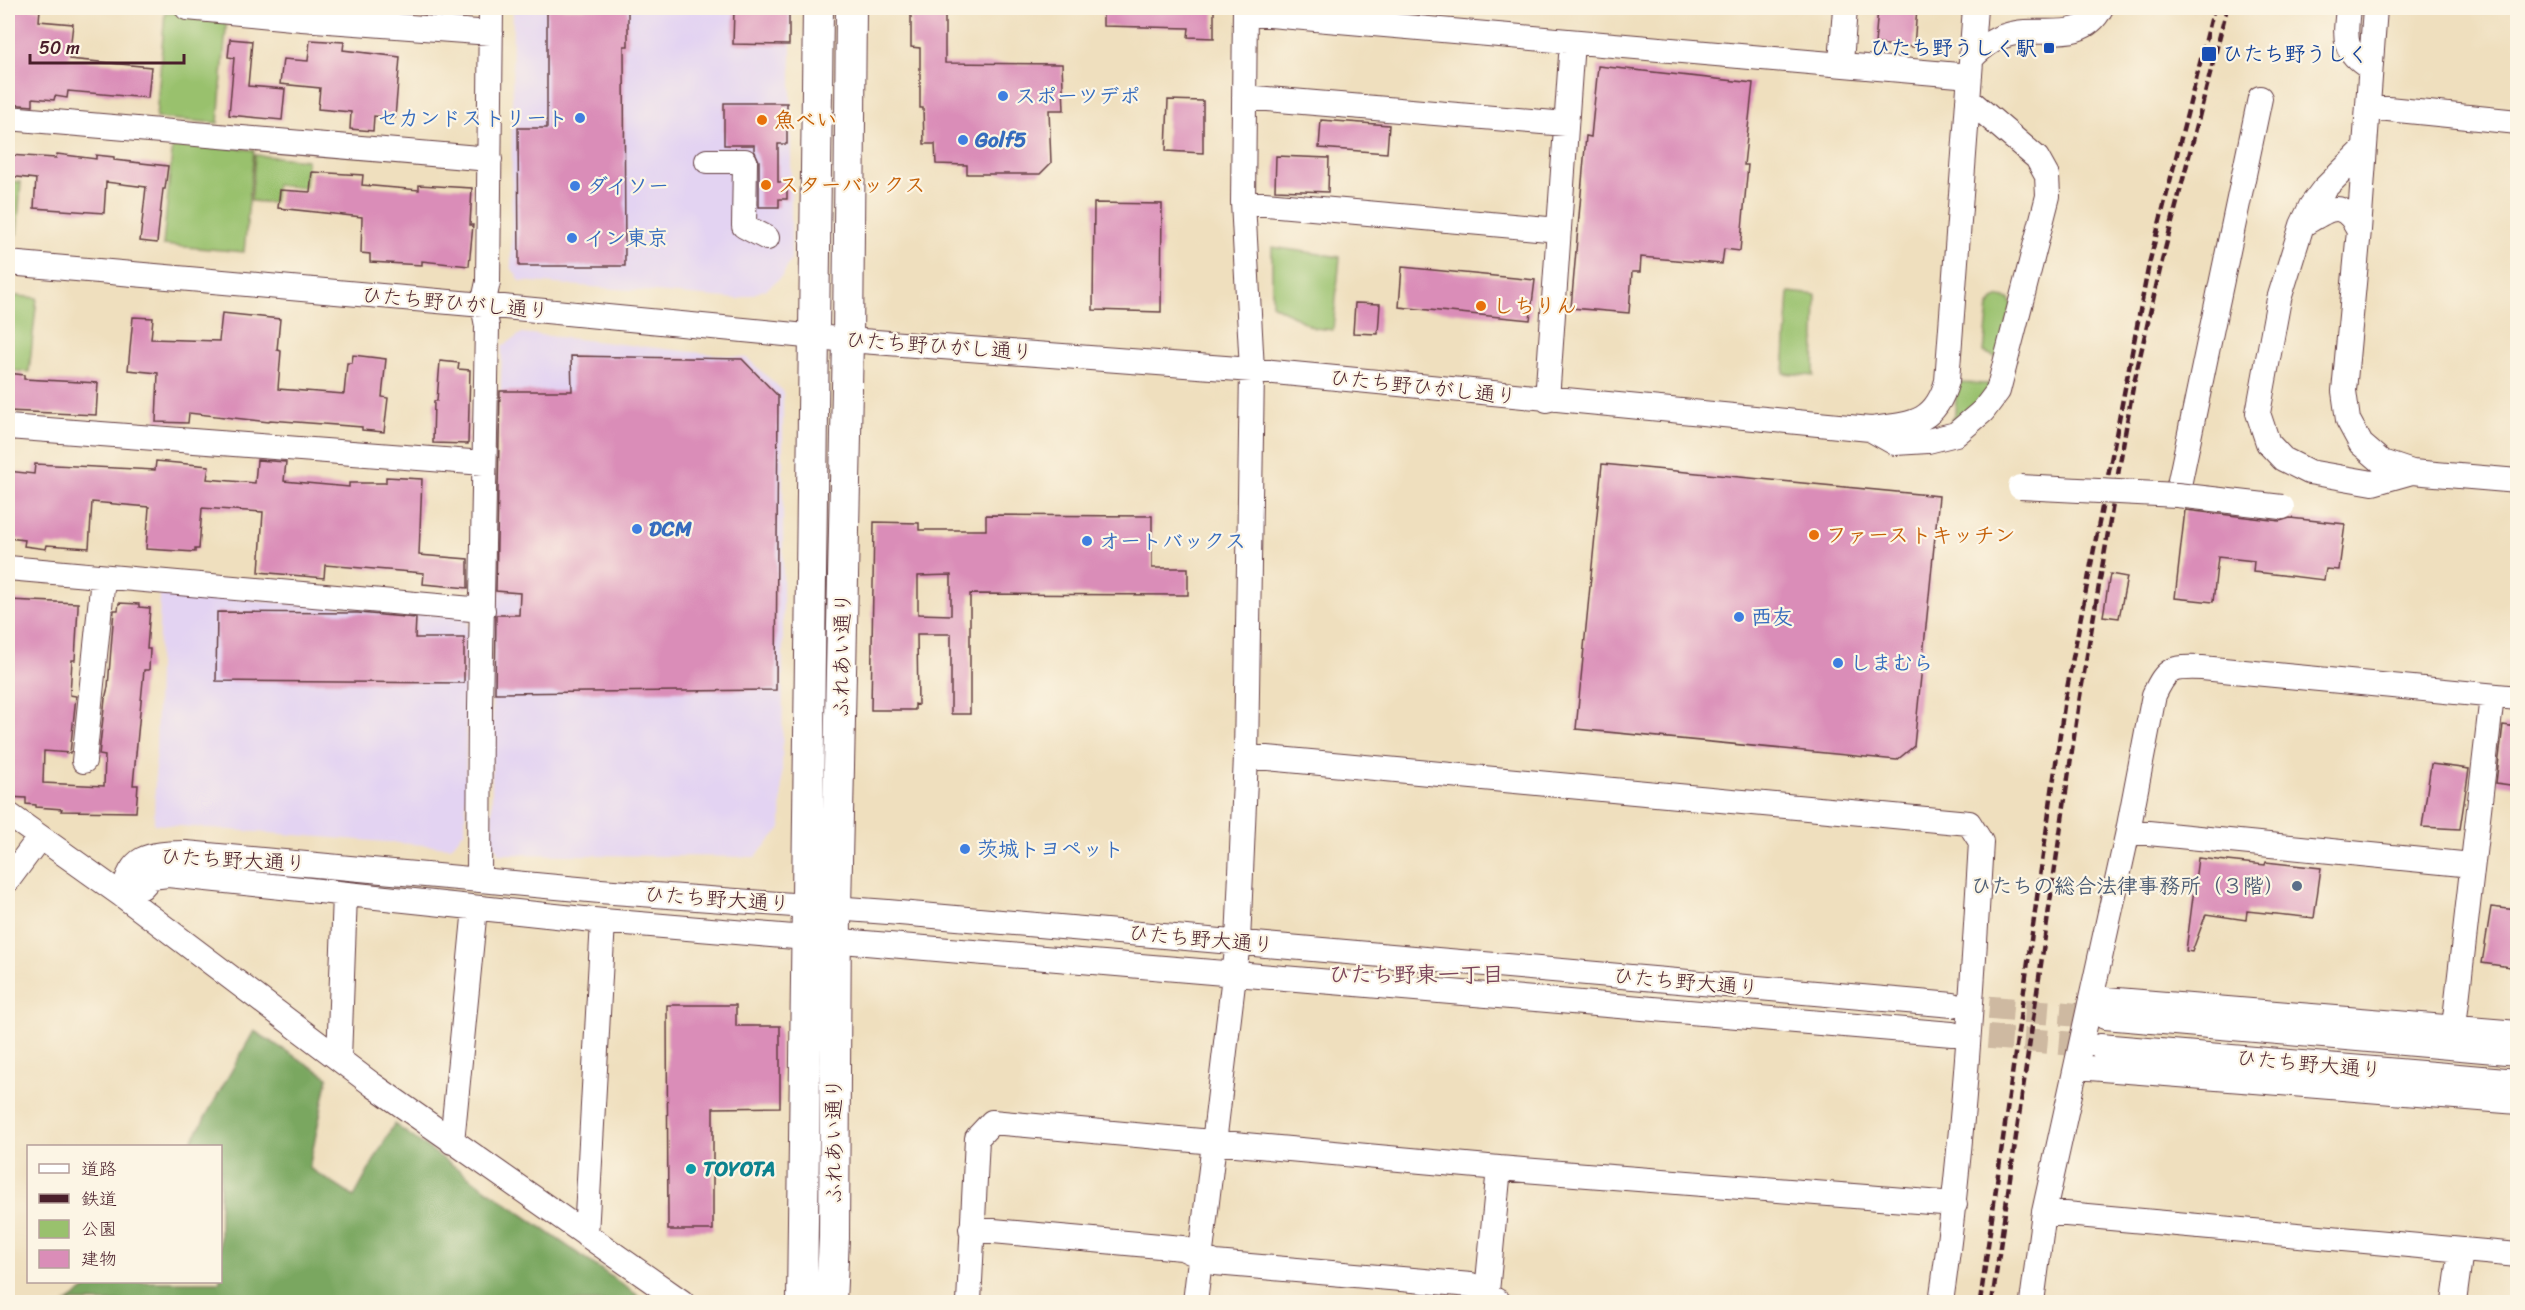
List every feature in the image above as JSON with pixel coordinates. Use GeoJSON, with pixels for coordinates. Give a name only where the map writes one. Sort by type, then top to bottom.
{"type":"FeatureCollection","features":[{"type":"Feature","properties":{"kind":"main road","name":"ふれあい通り"},"geometry":{"type":"LineString","coordinates":[[802,1302],[819,8]]}},
{"type":"Feature","properties":{"kind":"main road","name":"ふれあい通り"},"geometry":{"type":"LineString","coordinates":[[831,1302],[834,1238],[836,939],[848,340],[851,8]]}},
{"type":"Feature","properties":{"kind":"street"},"geometry":{"type":"LineString","coordinates":[[187,8],[491,33]]}},
{"type":"Feature","properties":{"kind":"street"},"geometry":{"type":"LineString","coordinates":[[479,878],[487,326],[483,304],[488,282],[491,8]]}},
{"type":"Feature","properties":{"kind":"street"},"geometry":{"type":"LineString","coordinates":[[1841,63],[1845,8]]}},
{"type":"Feature","properties":{"kind":"street"},"geometry":{"type":"LineString","coordinates":[[1970,78],[1984,45],[2018,33],[2050,33],[2076,29],[2092,20],[2101,8]]}},
{"type":"Feature","properties":{"kind":"street"},"geometry":{"type":"LineString","coordinates":[[2348,8],[2345,38],[2351,54],[2370,68]]}},
{"type":"Feature","properties":{"kind":"street"},"geometry":{"type":"LineString","coordinates":[[2375,8],[2359,230],[2344,391],[2348,420],[2361,444],[2382,462],[2412,472],[2517,481]]}},
{"type":"Feature","properties":{"kind":"street"},"geometry":{"type":"LineString","coordinates":[[1195,1302],[1238,942],[1246,756],[1252,370],[1243,202],[1245,10],[1572,42],[1841,63],[1970,78],[2037,158],[2047,176],[2048,196],[1998,391],[1983,411],[1956,434],[1928,441],[1895,443],[1870,429]]}},
{"type":"Feature","properties":{"kind":"street"},"geometry":{"type":"LineString","coordinates":[[1870,429],[1909,424],[1923,419],[1936,409],[1947,381],[1970,78],[1978,10]]}},
{"type":"Feature","properties":{"kind":"street"},"geometry":{"type":"LineString","coordinates":[[1546,399],[1572,42]]}},
{"type":"Feature","properties":{"kind":"street"},"geometry":{"type":"LineString","coordinates":[[1244,97],[1566,123]]}},
{"type":"Feature","properties":{"kind":"street"},"geometry":{"type":"LineString","coordinates":[[2177,495],[2260,98]]}},
{"type":"Feature","properties":{"kind":"street"},"geometry":{"type":"LineString","coordinates":[[2368,107],[2517,122]]}},
{"type":"Feature","properties":{"kind":"street"},"geometry":{"type":"LineString","coordinates":[[8,118],[490,159]]}},
{"type":"Feature","properties":{"kind":"street"},"geometry":{"type":"LineString","coordinates":[[2364,149],[2323,190],[2311,206],[2302,225],[2279,299],[2258,413],[2268,443],[2283,459],[2309,471],[2373,483],[2412,472]]}},
{"type":"Feature","properties":{"kind":"street"},"geometry":{"type":"LineString","coordinates":[[707,161],[745,161],[744,226],[767,238]]}},
{"type":"Feature","properties":{"kind":"street"},"geometry":{"type":"LineString","coordinates":[[1243,202],[1559,230]]}},
{"type":"Feature","properties":{"kind":"street"},"geometry":{"type":"LineString","coordinates":[[2302,225],[2330,207],[2348,213],[2359,230]]}},
{"type":"Feature","properties":{"kind":"street","name":"ひたち野ひがし通り"},"geometry":{"type":"LineString","coordinates":[[8,263],[483,304],[848,340],[1252,370],[1870,429]]}},
{"type":"Feature","properties":{"kind":"street"},"geometry":{"type":"LineString","coordinates":[[8,427],[484,463]]}},
{"type":"Feature","properties":{"kind":"street"},"geometry":{"type":"LineString","coordinates":[[2020,487],[2177,495],[2282,507]]}},
{"type":"Feature","properties":{"kind":"street"},"geometry":{"type":"LineString","coordinates":[[8,568],[483,610]]}},
{"type":"Feature","properties":{"kind":"street"},"geometry":{"type":"LineString","coordinates":[[84,761],[103,578]]}},
{"type":"Feature","properties":{"kind":"street"},"geometry":{"type":"LineString","coordinates":[[2032,1302],[2044,1212],[2077,1066],[2099,1008],[2128,831],[2154,695],[2163,676],[2180,667],[2517,698]]}},
{"type":"Feature","properties":{"kind":"street"},"geometry":{"type":"LineString","coordinates":[[2454,1027],[2492,696]]}},
{"type":"Feature","properties":{"kind":"street"},"geometry":{"type":"LineString","coordinates":[[1246,756],[1969,822],[1981,842],[1955,1204],[1941,1302]]}},
{"type":"Feature","properties":{"kind":"street"},"geometry":{"type":"LineString","coordinates":[[8,814],[123,896],[452,1142],[682,1302]]}},
{"type":"Feature","properties":{"kind":"street"},"geometry":{"type":"LineString","coordinates":[[2128,831],[2472,865]]}},
{"type":"Feature","properties":{"kind":"street"},"geometry":{"type":"LineString","coordinates":[[8,880],[39,837]]}},
{"type":"Feature","properties":{"kind":"street","name":"ひたち野大通り"},"geometry":{"type":"LineString","coordinates":[[123,896],[126,877],[136,864],[151,854],[186,853],[479,878],[600,891],[1238,942],[1953,1005]]}},
{"type":"Feature","properties":{"kind":"street","name":"ひたち野大通り"},"geometry":{"type":"LineString","coordinates":[[123,896],[142,887],[151,877],[168,875],[603,921],[1952,1034]]}},
{"type":"Feature","properties":{"kind":"street"},"geometry":{"type":"LineString","coordinates":[[339,1059],[345,894]]}},
{"type":"Feature","properties":{"kind":"street"},"geometry":{"type":"LineString","coordinates":[[452,1142],[475,908]]}},
{"type":"Feature","properties":{"kind":"street"},"geometry":{"type":"LineString","coordinates":[[586,1235],[603,921]]}},
{"type":"Feature","properties":{"kind":"street"},"geometry":{"type":"LineString","coordinates":[[2099,1008],[2454,1027],[2517,1033]]}},
{"type":"Feature","properties":{"kind":"street","name":"ひたち野大通り"},"geometry":{"type":"LineString","coordinates":[[2099,1008],[2517,1053]]}},
{"type":"Feature","properties":{"kind":"street","name":"ひたち野大通り"},"geometry":{"type":"LineString","coordinates":[[2100,1047],[2517,1081]]}},
{"type":"Feature","properties":{"kind":"street"},"geometry":{"type":"LineString","coordinates":[[2077,1066],[2517,1102]]}},
{"type":"Feature","properties":{"kind":"street"},"geometry":{"type":"LineString","coordinates":[[969,1302],[977,1137],[992,1122],[1500,1168],[1955,1204]]}},
{"type":"Feature","properties":{"kind":"street"},"geometry":{"type":"LineString","coordinates":[[1491,1300],[1500,1168]]}},
{"type":"Feature","properties":{"kind":"street"},"geometry":{"type":"LineString","coordinates":[[2044,1212],[2517,1255]]}},
{"type":"Feature","properties":{"kind":"street"},"geometry":{"type":"LineString","coordinates":[[971,1229],[1182,1248],[1215,1263],[1471,1285],[1491,1300]]}},
{"type":"Feature","properties":{"kind":"street"},"geometry":{"type":"LineString","coordinates":[[2454,1302],[2462,1250]]}},
{"type":"Feature","properties":{"kind":"shaded area"},"geometry":{"type":"Polygon","coordinates":[[[513,8],[791,8],[791,260],[782,276],[767,289],[739,299],[520,281],[511,267],[513,8]]]}},
{"type":"Feature","properties":{"kind":"shaded area"},"geometry":{"type":"Polygon","coordinates":[[[522,333],[747,358],[783,391],[781,828],[755,857],[500,854],[492,840],[492,682],[502,347],[522,333]]]}},
{"type":"Feature","properties":{"kind":"shaded area"},"geometry":{"type":"Polygon","coordinates":[[[160,593],[468,617],[465,830],[451,847],[154,824],[160,593]]]}},
{"type":"Feature","properties":{"kind":"green space"},"geometry":{"type":"Polygon","coordinates":[[[165,12],[227,18],[218,123],[156,118],[165,12]]]}},
{"type":"Feature","properties":{"kind":"green space"},"geometry":{"type":"Polygon","coordinates":[[[173,142],[254,150],[244,252],[163,245],[173,142]]]}},
{"type":"Feature","properties":{"kind":"green space"},"geometry":{"type":"Polygon","coordinates":[[[255,155],[307,160],[305,188],[276,185],[274,203],[251,201],[255,155]]]}},
{"type":"Feature","properties":{"kind":"green space"},"geometry":{"type":"Polygon","coordinates":[[[8,181],[21,182],[17,234],[8,233],[8,181]]]}},
{"type":"Feature","properties":{"kind":"green space"},"geometry":{"type":"Polygon","coordinates":[[[1272,247],[1340,257],[1333,330],[1314,328],[1272,304],[1272,247]]]}},
{"type":"Feature","properties":{"kind":"green space"},"geometry":{"type":"Polygon","coordinates":[[[1789,292],[1816,295],[1814,376],[1784,373],[1789,292]]]}},
{"type":"Feature","properties":{"kind":"green space"},"geometry":{"type":"Polygon","coordinates":[[[8,295],[37,298],[29,372],[8,370],[8,295]]]}},
{"type":"Feature","properties":{"kind":"green space"},"geometry":{"type":"Polygon","coordinates":[[[2000,297],[2009,299],[2012,306],[1997,358],[1984,352],[1989,306],[1993,300],[2000,297]]]}},
{"type":"Feature","properties":{"kind":"green space"},"geometry":{"type":"Polygon","coordinates":[[[1957,383],[1989,384],[1987,393],[1955,421],[1951,420],[1955,413],[1957,383]]]}},
{"type":"Feature","properties":{"kind":"green space"},"geometry":{"type":"Polygon","coordinates":[[[254,1031],[328,1077],[309,1168],[354,1197],[394,1124],[647,1302],[67,1302],[96,1283],[222,1283],[222,1145],[190,1145],[254,1031]]]}},
{"type":"Feature","properties":{"kind":"building"},"geometry":{"type":"Polygon","coordinates":[[[547,8],[628,8],[628,46],[624,46],[625,266],[519,266],[518,128],[547,128],[547,8]]]}},
{"type":"Feature","properties":{"kind":"building"},"geometry":{"type":"Polygon","coordinates":[[[911,8],[945,8],[945,63],[1062,64],[1064,110],[1049,110],[1051,163],[1040,174],[967,174],[967,165],[936,164],[935,144],[924,144],[923,108],[920,108],[920,48],[911,47],[911,8]]]}},
{"type":"Feature","properties":{"kind":"building"},"geometry":{"type":"Polygon","coordinates":[[[1103,8],[1214,8],[1214,38],[1188,37],[1189,28],[1103,26],[1103,8]]]}},
{"type":"Feature","properties":{"kind":"building"},"geometry":{"type":"Polygon","coordinates":[[[1878,8],[1917,8],[1914,47],[1875,44],[1878,8]]]}},
{"type":"Feature","properties":{"kind":"building"},"geometry":{"type":"Polygon","coordinates":[[[8,9],[40,9],[39,21],[73,24],[69,59],[151,67],[148,98],[68,91],[67,98],[55,96],[54,100],[33,98],[33,106],[8,104],[8,9]]]}},
{"type":"Feature","properties":{"kind":"building"},"geometry":{"type":"Polygon","coordinates":[[[734,9],[789,10],[789,45],[733,44],[734,9]]]}},
{"type":"Feature","properties":{"kind":"building"},"geometry":{"type":"Polygon","coordinates":[[[230,39],[252,41],[248,86],[285,89],[282,120],[229,115],[234,58],[228,57],[230,39]]]}},
{"type":"Feature","properties":{"kind":"building"},"geometry":{"type":"Polygon","coordinates":[[[310,40],[344,42],[343,50],[400,57],[395,118],[374,116],[373,131],[350,129],[351,112],[318,109],[320,88],[280,84],[283,59],[308,61],[310,40]]]}},
{"type":"Feature","properties":{"kind":"building"},"geometry":{"type":"Polygon","coordinates":[[[1598,66],[1753,83],[1744,165],[1748,165],[1740,251],[1724,249],[1722,264],[1641,257],[1640,272],[1632,272],[1629,313],[1571,308],[1586,136],[1591,137],[1598,66]]]}},
{"type":"Feature","properties":{"kind":"building"},"geometry":{"type":"Polygon","coordinates":[[[1168,100],[1203,101],[1203,153],[1166,151],[1168,100]]]}},
{"type":"Feature","properties":{"kind":"building"},"geometry":{"type":"Polygon","coordinates":[[[724,103],[787,103],[787,144],[778,144],[778,182],[787,182],[787,199],[779,199],[779,207],[759,207],[759,161],[754,145],[724,145],[724,103]]]}},
{"type":"Feature","properties":{"kind":"building"},"geometry":{"type":"Polygon","coordinates":[[[1321,120],[1389,125],[1387,153],[1319,148],[1321,120]]]}},
{"type":"Feature","properties":{"kind":"building"},"geometry":{"type":"Polygon","coordinates":[[[57,154],[96,159],[96,155],[114,157],[114,160],[168,166],[157,243],[140,241],[146,187],[106,182],[104,213],[34,208],[36,179],[8,176],[8,155],[56,158],[57,154]]]}},
{"type":"Feature","properties":{"kind":"building"},"geometry":{"type":"Polygon","coordinates":[[[1276,156],[1329,158],[1328,192],[1275,190],[1276,156]]]}},
{"type":"Feature","properties":{"kind":"building"},"geometry":{"type":"Polygon","coordinates":[[[312,172],[363,175],[362,185],[419,190],[419,185],[472,188],[470,225],[473,225],[469,266],[422,261],[422,265],[370,262],[370,254],[361,253],[362,217],[278,208],[280,190],[310,192],[312,172]]]}},
{"type":"Feature","properties":{"kind":"building"},"geometry":{"type":"Polygon","coordinates":[[[1094,203],[1162,204],[1161,312],[1093,310],[1094,203]]]}},
{"type":"Feature","properties":{"kind":"building"},"geometry":{"type":"Polygon","coordinates":[[[1402,267],[1535,280],[1530,320],[1399,307],[1402,267]]]}},
{"type":"Feature","properties":{"kind":"building"},"geometry":{"type":"Polygon","coordinates":[[[1355,303],[1380,304],[1378,334],[1353,333],[1355,303]]]}},
{"type":"Feature","properties":{"kind":"building"},"geometry":{"type":"Polygon","coordinates":[[[222,313],[280,319],[277,350],[281,351],[278,389],[344,394],[347,363],[352,363],[353,355],[386,359],[382,397],[388,398],[384,432],[362,430],[362,427],[270,420],[269,422],[189,413],[188,423],[156,422],[158,373],[128,370],[133,317],[153,318],[151,339],[219,341],[222,313]]]}},
{"type":"Feature","properties":{"kind":"building"},"geometry":{"type":"Polygon","coordinates":[[[571,356],[742,359],[778,396],[776,690],[495,693],[496,615],[519,615],[520,593],[496,591],[500,391],[572,391],[571,356]]]}},
{"type":"Feature","properties":{"kind":"building"},"geometry":{"type":"Polygon","coordinates":[[[440,361],[459,363],[458,369],[470,370],[468,444],[433,443],[434,401],[437,401],[440,361]]]}},
{"type":"Feature","properties":{"kind":"building"},"geometry":{"type":"Polygon","coordinates":[[[8,373],[24,375],[24,379],[98,383],[96,415],[8,411],[8,373]]]}},
{"type":"Feature","properties":{"kind":"building"},"geometry":{"type":"Polygon","coordinates":[[[257,460],[286,462],[284,481],[349,487],[349,483],[386,483],[386,477],[422,479],[419,555],[468,559],[468,588],[423,584],[424,573],[325,565],[324,578],[259,572],[263,512],[202,508],[199,549],[195,549],[195,552],[146,549],[149,507],[92,502],[89,548],[47,545],[46,549],[24,546],[25,540],[8,538],[8,471],[34,474],[35,464],[155,470],[156,461],[209,466],[207,479],[255,483],[257,460]]]}},
{"type":"Feature","properties":{"kind":"building"},"geometry":{"type":"Polygon","coordinates":[[[1602,464],[1939,496],[1914,746],[1897,760],[1576,729],[1602,464]]]}},
{"type":"Feature","properties":{"kind":"building"},"geometry":{"type":"Polygon","coordinates":[[[2185,510],[2280,521],[2290,518],[2345,524],[2339,570],[2326,569],[2324,580],[2253,572],[2254,561],[2218,557],[2213,602],[2175,598],[2185,510]]]}},
{"type":"Feature","properties":{"kind":"building"},"geometry":{"type":"Polygon","coordinates":[[[986,515],[1152,516],[1152,568],[1188,568],[1188,595],[970,594],[970,714],[951,714],[951,634],[917,634],[918,705],[915,704],[915,710],[871,710],[874,522],[919,523],[919,530],[986,530],[986,515]],[[951,575],[918,576],[918,614],[951,615],[951,575]]]}},
{"type":"Feature","properties":{"kind":"building"},"geometry":{"type":"Polygon","coordinates":[[[2110,574],[2127,577],[2119,618],[2103,616],[2110,574]]]}},
{"type":"Feature","properties":{"kind":"building"},"geometry":{"type":"Polygon","coordinates":[[[8,600],[78,603],[75,660],[72,660],[70,695],[76,696],[70,753],[44,751],[43,783],[104,786],[105,756],[99,755],[108,687],[114,610],[118,610],[119,603],[139,604],[139,607],[150,608],[147,649],[150,649],[149,670],[144,670],[133,785],[138,785],[136,812],[61,811],[62,809],[26,804],[26,798],[8,797],[8,600]]]}},
{"type":"Feature","properties":{"kind":"building"},"geometry":{"type":"Polygon","coordinates":[[[217,612],[358,613],[416,618],[415,638],[464,638],[464,683],[216,681],[217,612]]]}},
{"type":"Feature","properties":{"kind":"building"},"geometry":{"type":"Polygon","coordinates":[[[2503,725],[2517,727],[2517,786],[2496,783],[2503,725]]]}},
{"type":"Feature","properties":{"kind":"building"},"geometry":{"type":"Polygon","coordinates":[[[2431,764],[2469,769],[2460,829],[2422,827],[2431,764]]]}},
{"type":"Feature","properties":{"kind":"building"},"geometry":{"type":"Polygon","coordinates":[[[2198,858],[2321,868],[2314,918],[2247,911],[2246,920],[2206,914],[2192,952],[2186,951],[2198,858]]]}},
{"type":"Feature","properties":{"kind":"building"},"geometry":{"type":"Polygon","coordinates":[[[2491,907],[2517,910],[2517,968],[2482,963],[2491,907]]]}},
{"type":"Feature","properties":{"kind":"building","name":"TOYOTA"},"geometry":{"type":"Polygon","coordinates":[[[667,1005],[736,1005],[736,1026],[780,1026],[780,1107],[713,1108],[713,1230],[668,1230],[667,1005]]]}},
{"type":"Feature","properties":{"kind":"tunnel"},"geometry":{"type":"LineString","coordinates":[[1953,1005],[2105,1017]]}},
{"type":"Feature","properties":{"kind":"tunnel"},"geometry":{"type":"LineString","coordinates":[[1952,1034],[2100,1046]]}},
{"type":"Feature","properties":{"kind":"railway"},"geometry":{"type":"LineString","coordinates":[[1980,1302],[2065,699],[2149,264],[2214,8]]}},
{"type":"Feature","properties":{"kind":"railway"},"geometry":{"type":"LineString","coordinates":[[1992,1302],[2079,702],[2133,387],[2161,265],[2227,8]]}},
{"type":"Feature","properties":{"kind":"place","name":"ひたち野うしく駅"},"geometry":{"type":"Point","coordinates":[2049,48]}},
{"type":"Feature","properties":{"kind":"place","name":"ひたち野うしく"},"geometry":{"type":"Point","coordinates":[2209,54]}},
{"type":"Feature","properties":{"kind":"place","name":"スポーツデポ"},"geometry":{"type":"Point","coordinates":[1003,96]}},
{"type":"Feature","properties":{"kind":"place","name":"セカンドストリート"},"geometry":{"type":"Point","coordinates":[580,118]}},
{"type":"Feature","properties":{"kind":"place","name":"魚べい"},"geometry":{"type":"Point","coordinates":[762,120]}},
{"type":"Feature","properties":{"kind":"place","name":"Golf5"},"geometry":{"type":"Point","coordinates":[963,140]}},
{"type":"Feature","properties":{"kind":"place","name":"スターバックス"},"geometry":{"type":"Point","coordinates":[766,185]}},
{"type":"Feature","properties":{"kind":"place","name":"ダイソー"},"geometry":{"type":"Point","coordinates":[575,186]}},
{"type":"Feature","properties":{"kind":"place","name":"イン東京"},"geometry":{"type":"Point","coordinates":[572,238]}},
{"type":"Feature","properties":{"kind":"place","name":"しちりん"},"geometry":{"type":"Point","coordinates":[1481,306]}},
{"type":"Feature","properties":{"kind":"place","name":"DCM"},"geometry":{"type":"Point","coordinates":[637,529]}},
{"type":"Feature","properties":{"kind":"place","name":"ファーストキッチン"},"geometry":{"type":"Point","coordinates":[1814,535]}},
{"type":"Feature","properties":{"kind":"place","name":"オートバックス"},"geometry":{"type":"Point","coordinates":[1087,541]}},
{"type":"Feature","properties":{"kind":"place","name":"西友"},"geometry":{"type":"Point","coordinates":[1739,617]}},
{"type":"Feature","properties":{"kind":"place","name":"しまむら"},"geometry":{"type":"Point","coordinates":[1838,663]}},
{"type":"Feature","properties":{"kind":"place","name":"茨城トヨペット"},"geometry":{"type":"Point","coordinates":[965,849]}},
{"type":"Feature","properties":{"kind":"place","name":"ひたちの総合法律事務所（３階）"},"geometry":{"type":"Point","coordinates":[2297,886]}},
{"type":"Feature","properties":{"kind":"place","name":"TOYOTA"},"geometry":{"type":"Point","coordinates":[691,1169]}},
{"type":"Feature","properties":{"kind":"district","name":"ひたち野東一丁目"},"geometry":{"type":"Point","coordinates":[1416,974]}}]}
